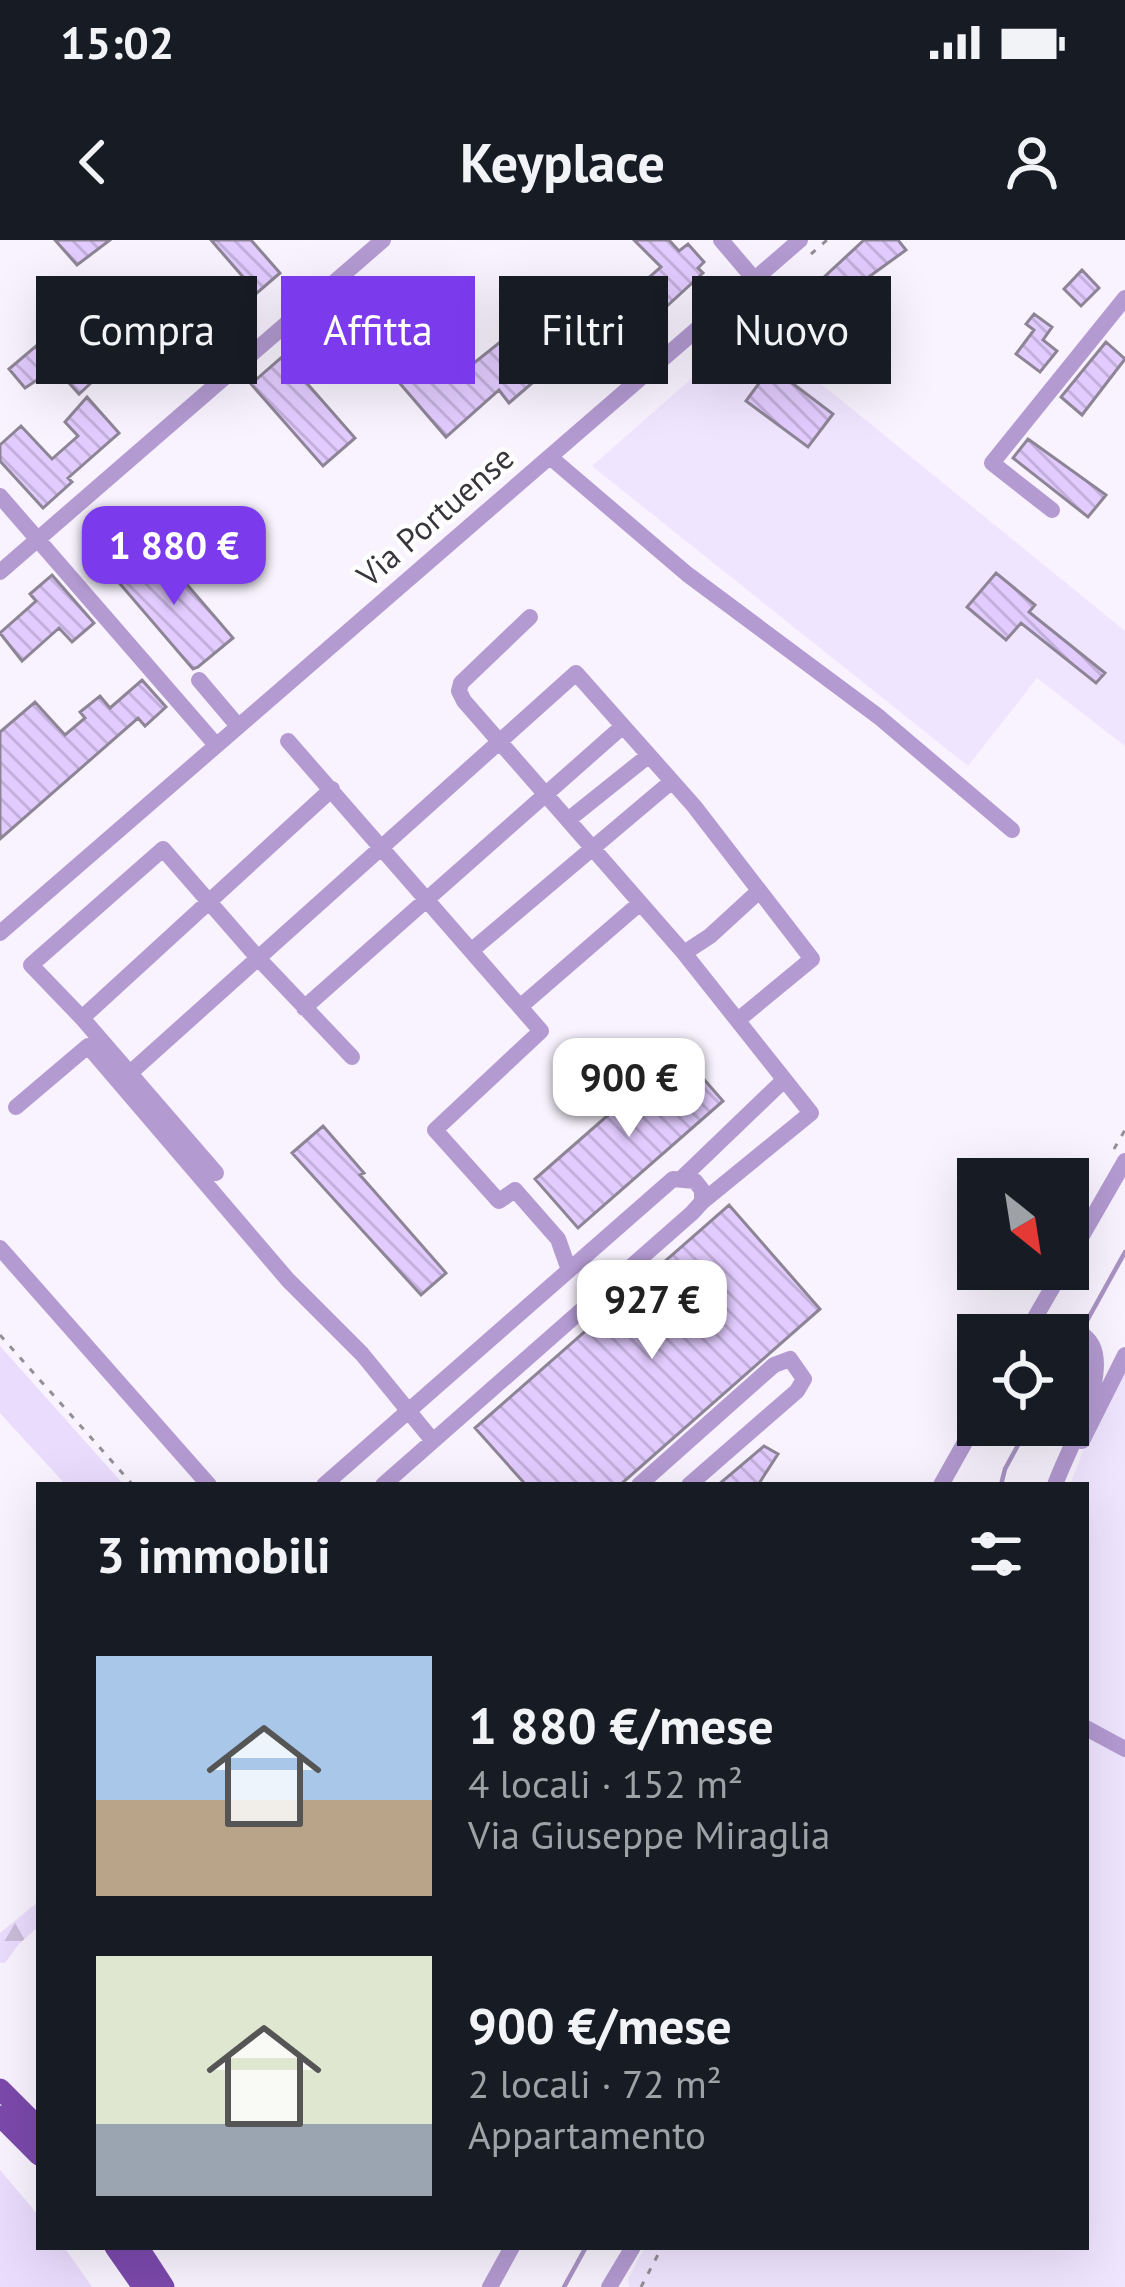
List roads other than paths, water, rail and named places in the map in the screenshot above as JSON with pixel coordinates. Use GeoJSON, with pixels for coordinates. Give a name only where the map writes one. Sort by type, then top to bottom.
{"type":"FeatureCollection","features":[{"type":"Feature","properties":{"kind":"main road"},"geometry":{"type":"LineString","coordinates":[[0,2090],[36,2125]]}},
{"type":"Feature","properties":{"kind":"main road"},"geometry":{"type":"LineString","coordinates":[[0,2116],[36,2152]]}},
{"type":"Feature","properties":{"kind":"main road"},"geometry":{"type":"LineString","coordinates":[[117,2250],[143,2287]]}},
{"type":"Feature","properties":{"kind":"main road"},"geometry":{"type":"LineString","coordinates":[[140,2250],[164,2287]]}},
{"type":"Feature","properties":{"kind":"street"},"geometry":{"type":"LineString","coordinates":[[0,572],[382,240]]}},
{"type":"Feature","properties":{"kind":"street"},"geometry":{"type":"LineString","coordinates":[[721,240],[752,276]]}},
{"type":"Feature","properties":{"kind":"street","name":"Via Portuense"},"geometry":{"type":"LineString","coordinates":[[760,276],[800,240]]}},
{"type":"Feature","properties":{"kind":"street"},"geometry":{"type":"LineString","coordinates":[[1052,510],[992,463],[1125,298]]}},
{"type":"Feature","properties":{"kind":"street","name":"Via Portuense"},"geometry":{"type":"LineString","coordinates":[[0,933],[692,334]]}},
{"type":"Feature","properties":{"kind":"street"},"geometry":{"type":"LineString","coordinates":[[550,457],[687,574],[879,717],[1012,830]]}},
{"type":"Feature","properties":{"kind":"street"},"geometry":{"type":"LineString","coordinates":[[0,496],[216,746]]}},
{"type":"Feature","properties":{"kind":"street"},"geometry":{"type":"LineString","coordinates":[[386,1482],[702,1202],[811,1113],[684,953],[459,691],[472,670],[530,617]]}},
{"type":"Feature","properties":{"kind":"street"},"geometry":{"type":"LineString","coordinates":[[130,1073],[577,673],[812,958],[738,1020]]}},
{"type":"Feature","properties":{"kind":"street"},"geometry":{"type":"LineString","coordinates":[[199,680],[238,726]]}},
{"type":"Feature","properties":{"kind":"street"},"geometry":{"type":"LineString","coordinates":[[304,1008],[623,726]]}},
{"type":"Feature","properties":{"kind":"street"},"geometry":{"type":"LineString","coordinates":[[288,741],[541,1031],[436,1130],[499,1201],[515,1190],[558,1239],[569,1270]]}},
{"type":"Feature","properties":{"kind":"street"},"geometry":{"type":"LineString","coordinates":[[568,820],[648,757]]}},
{"type":"Feature","properties":{"kind":"street"},"geometry":{"type":"LineString","coordinates":[[472,950],[671,782]]}},
{"type":"Feature","properties":{"kind":"street"},"geometry":{"type":"LineString","coordinates":[[82,1018],[332,789]]}},
{"type":"Feature","properties":{"kind":"street"},"geometry":{"type":"LineString","coordinates":[[216,1173],[31,965],[163,849],[352,1057]]}},
{"type":"Feature","properties":{"kind":"street"},"geometry":{"type":"LineString","coordinates":[[684,953],[758,892]]}},
{"type":"Feature","properties":{"kind":"street"},"geometry":{"type":"LineString","coordinates":[[521,1006],[638,904]]}},
{"type":"Feature","properties":{"kind":"street"},"geometry":{"type":"LineString","coordinates":[[16,1107],[88,1046],[288,1280],[362,1354],[433,1441]]}},
{"type":"Feature","properties":{"kind":"street"},"geometry":{"type":"LineString","coordinates":[[683,1177],[784,1080]]}},
{"type":"Feature","properties":{"kind":"street"},"geometry":{"type":"LineString","coordinates":[[1089,1224],[1125,1161]]}},
{"type":"Feature","properties":{"kind":"street"},"geometry":{"type":"LineString","coordinates":[[327,1482],[673,1179],[695,1180],[702,1190],[702,1202]]}},
{"type":"Feature","properties":{"kind":"street"},"geometry":{"type":"LineString","coordinates":[[0,1248],[206,1482]]}},
{"type":"Feature","properties":{"kind":"street"},"geometry":{"type":"LineString","coordinates":[[1089,1340],[1098,1358],[1089,1401]]}},
{"type":"Feature","properties":{"kind":"street"},"geometry":{"type":"LineString","coordinates":[[1060,1482],[1125,1355]]}},
{"type":"Feature","properties":{"kind":"street"},"geometry":{"type":"LineString","coordinates":[[642,1482],[774,1365],[790,1360],[799,1367],[805,1379],[796,1391],[692,1482]]}},
{"type":"Feature","properties":{"kind":"street"},"geometry":{"type":"LineString","coordinates":[[942,1482],[962,1446]]}},
{"type":"Feature","properties":{"kind":"street"},"geometry":{"type":"LineString","coordinates":[[1059,1482],[1072,1446]]}},
{"type":"Feature","properties":{"kind":"street"},"geometry":{"type":"LineString","coordinates":[[1089,1730],[1125,1749]]}},
{"type":"Feature","properties":{"kind":"street"},"geometry":{"type":"LineString","coordinates":[[490,2287],[510,2250]]}},
{"type":"Feature","properties":{"kind":"street"},"geometry":{"type":"LineString","coordinates":[[614,2281],[631,2250]]}},
{"type":"Feature","properties":{"kind":"waterway"},"geometry":{"type":"LineString","coordinates":[[1089,1317],[1125,1252]]}},
{"type":"Feature","properties":{"kind":"waterway"},"geometry":{"type":"LineString","coordinates":[[1002,1482],[1018,1446]]}},
{"type":"Feature","properties":{"kind":"waterway"},"geometry":{"type":"LineString","coordinates":[[564,2287],[584,2250]]}}]}
